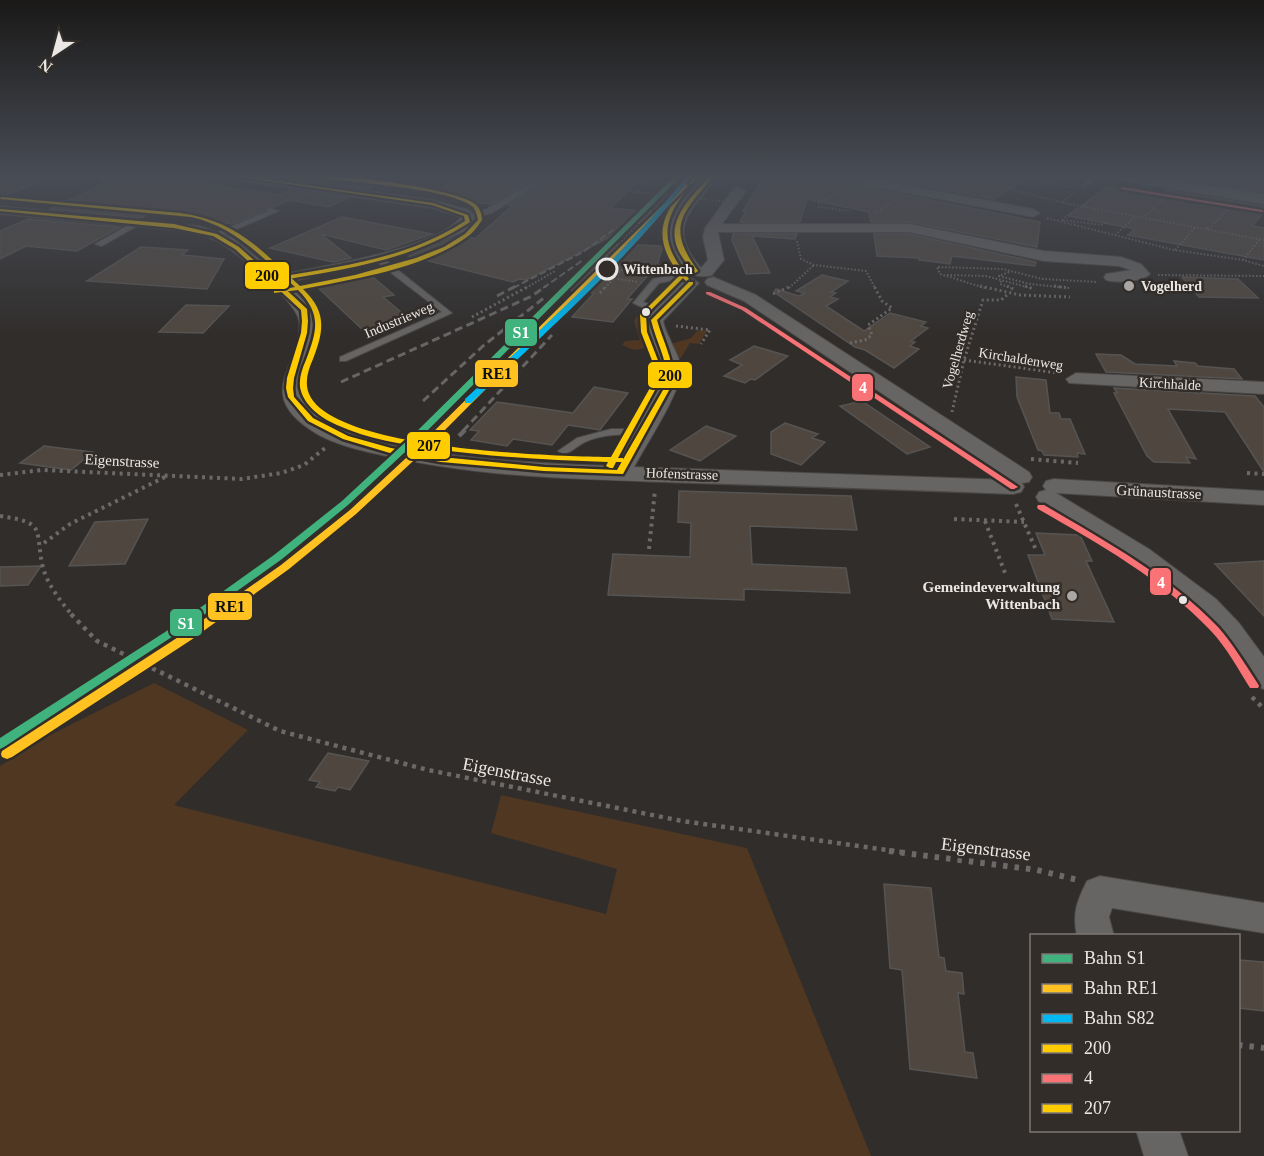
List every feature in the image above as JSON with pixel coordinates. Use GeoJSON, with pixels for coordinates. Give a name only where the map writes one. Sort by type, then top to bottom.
{"type":"FeatureCollection","features":[{"type":"Feature","properties":{"kind":"street","name":"Hofenstrasse"},"geometry":{"type":"LineString","coordinates":[[194,230],[215,235],[230,243],[304,309],[308,320],[307,332],[291,380],[291,397],[300,413],[318,426],[339,436],[378,448],[490,467],[620,472],[1019,480]]}},
{"type":"Feature","properties":{"kind":"street"},"geometry":{"type":"LineString","coordinates":[[274,280],[376,257],[444,237],[457,230]]}},
{"type":"Feature","properties":{"kind":"street"},"geometry":{"type":"LineString","coordinates":[[675,230],[675,240],[695,278],[750,298],[1019,480],[1040,478],[1051,492],[1169,575],[1207,605],[1225,623],[1264,679]]}},
{"type":"Feature","properties":{"kind":"street"},"geometry":{"type":"LineString","coordinates":[[620,472],[670,382],[672,367],[653,324],[655,317],[661,315],[695,278],[716,260],[710,237],[712,230]]}},
{"type":"Feature","properties":{"kind":"street"},"geometry":{"type":"LineString","coordinates":[[919,230],[1044,256],[1121,262],[1136,267],[1142,274]]}},
{"type":"Feature","properties":{"kind":"street"},"geometry":{"type":"LineString","coordinates":[[1112,277],[1142,274]]}},
{"type":"Feature","properties":{"kind":"street","name":"Kirchhalde"},"geometry":{"type":"LineString","coordinates":[[1076,379],[1264,388]]}},
{"type":"Feature","properties":{"kind":"street","name":"Grünaustrasse"},"geometry":{"type":"LineString","coordinates":[[1051,492],[1264,498]]}},
{"type":"Feature","properties":{"kind":"street"},"geometry":{"type":"LineString","coordinates":[[1095,934],[1091,917],[1101,891],[1264,918]]}},
{"type":"Feature","properties":{"kind":"street"},"geometry":{"type":"LineString","coordinates":[[1157,1132],[1166,1156]]}},
{"type":"Feature","properties":{"kind":"lane"},"geometry":{"type":"LineString","coordinates":[[99,244],[125,230]]}},
{"type":"Feature","properties":{"kind":"lane"},"geometry":{"type":"LineString","coordinates":[[215,235],[228,230]]}},
{"type":"Feature","properties":{"kind":"lane","name":"Industrieweg"},"geometry":{"type":"LineString","coordinates":[[342,359],[448,313],[376,257]]}},
{"type":"Feature","properties":{"kind":"lane"},"geometry":{"type":"LineString","coordinates":[[661,315],[638,303],[656,281],[695,278]]}},
{"type":"Feature","properties":{"kind":"lane"},"geometry":{"type":"LineString","coordinates":[[564,451],[591,436],[628,431],[642,432]]}},
{"type":"Feature","properties":{"kind":"path"},"geometry":{"type":"LineString","coordinates":[[580,284],[633,230]]}},
{"type":"Feature","properties":{"kind":"path"},"geometry":{"type":"LineString","coordinates":[[798,230],[797,247],[801,259],[814,265],[866,271],[873,280],[877,297],[882,303],[892,308],[868,325],[872,330],[869,332],[872,335],[864,340],[846,344]]}},
{"type":"Feature","properties":{"kind":"path"},"geometry":{"type":"LineString","coordinates":[[1093,230],[1174,250],[1243,260],[1264,266]]}},
{"type":"Feature","properties":{"kind":"path"},"geometry":{"type":"LineString","coordinates":[[1114,235],[1120,230]]}},
{"type":"Feature","properties":{"kind":"path"},"geometry":{"type":"LineString","coordinates":[[1174,250],[1194,230]]}},
{"type":"Feature","properties":{"kind":"path"},"geometry":{"type":"LineString","coordinates":[[1207,230],[1264,239]]}},
{"type":"Feature","properties":{"kind":"path"},"geometry":{"type":"LineString","coordinates":[[1220,230],[1264,239]]}},
{"type":"Feature","properties":{"kind":"path"},"geometry":{"type":"LineString","coordinates":[[1243,260],[1259,239]]}},
{"type":"Feature","properties":{"kind":"path"},"geometry":{"type":"LineString","coordinates":[[624,269],[636,264],[666,266]]}},
{"type":"Feature","properties":{"kind":"path"},"geometry":{"type":"LineString","coordinates":[[771,295],[789,291],[807,269],[814,265]]}},
{"type":"Feature","properties":{"kind":"path"},"geometry":{"type":"LineString","coordinates":[[600,293],[621,270],[629,271],[642,266],[661,270]]}},
{"type":"Feature","properties":{"kind":"path"},"geometry":{"type":"LineString","coordinates":[[1063,280],[1071,295],[1052,299],[1009,295],[940,274],[937,267],[1010,271],[1063,280],[1101,282],[1112,277]]}},
{"type":"Feature","properties":{"kind":"path"},"geometry":{"type":"LineString","coordinates":[[950,267],[953,275]]}},
{"type":"Feature","properties":{"kind":"path"},"geometry":{"type":"LineString","coordinates":[[955,267],[958,275]]}},
{"type":"Feature","properties":{"kind":"path"},"geometry":{"type":"LineString","coordinates":[[961,267],[964,275]]}},
{"type":"Feature","properties":{"kind":"path"},"geometry":{"type":"LineString","coordinates":[[966,268],[973,275]]}},
{"type":"Feature","properties":{"kind":"path"},"geometry":{"type":"LineString","coordinates":[[973,268],[973,275]]}},
{"type":"Feature","properties":{"kind":"path"},"geometry":{"type":"LineString","coordinates":[[980,268],[984,276]]}},
{"type":"Feature","properties":{"kind":"path"},"geometry":{"type":"LineString","coordinates":[[472,317],[504,302],[555,271]]}},
{"type":"Feature","properties":{"kind":"path"},"geometry":{"type":"LineString","coordinates":[[1010,271],[999,276],[1034,289]]}},
{"type":"Feature","properties":{"kind":"path"},"geometry":{"type":"LineString","coordinates":[[940,274],[984,276],[1017,285]]}},
{"type":"Feature","properties":{"kind":"path"},"geometry":{"type":"LineString","coordinates":[[1142,274],[1264,276]]}},
{"type":"Feature","properties":{"kind":"path"},"geometry":{"type":"LineString","coordinates":[[960,281],[973,275]]}},
{"type":"Feature","properties":{"kind":"path"},"geometry":{"type":"LineString","coordinates":[[1021,284],[1028,275]]}},
{"type":"Feature","properties":{"kind":"path"},"geometry":{"type":"LineString","coordinates":[[618,279],[642,282]]}},
{"type":"Feature","properties":{"kind":"path"},"geometry":{"type":"LineString","coordinates":[[1001,281],[1000,284],[1016,291]]}},
{"type":"Feature","properties":{"kind":"path"},"geometry":{"type":"LineString","coordinates":[[1011,289],[1021,284],[1069,288]]}},
{"type":"Feature","properties":{"kind":"path","name":"Vogelherdweg"},"geometry":{"type":"LineString","coordinates":[[952,411],[964,360],[983,300],[1001,300],[1016,291],[1021,284]]}},
{"type":"Feature","properties":{"kind":"path"},"geometry":{"type":"LineString","coordinates":[[661,315],[710,330],[701,344]]}},
{"type":"Feature","properties":{"kind":"path","name":"Kirchaldenweg"},"geometry":{"type":"LineString","coordinates":[[964,360],[1051,371],[1076,379]]}},
{"type":"Feature","properties":{"kind":"path","name":"Eigenstrasse"},"geometry":{"type":"LineString","coordinates":[[0,475],[42,470],[242,479],[281,473],[304,465],[339,436]]}},
{"type":"Feature","properties":{"kind":"path"},"geometry":{"type":"LineString","coordinates":[[1036,550],[1024,522],[1019,480],[1078,463]]}},
{"type":"Feature","properties":{"kind":"path"},"geometry":{"type":"LineString","coordinates":[[1247,473],[1264,474]]}},
{"type":"Feature","properties":{"kind":"path"},"geometry":{"type":"LineString","coordinates":[[0,516],[29,523],[39,531],[44,543],[70,524],[170,475]]}},
{"type":"Feature","properties":{"kind":"path"},"geometry":{"type":"LineString","coordinates":[[649,549],[656,479]]}},
{"type":"Feature","properties":{"kind":"path"},"geometry":{"type":"LineString","coordinates":[[954,519],[1024,522]]}},
{"type":"Feature","properties":{"kind":"path"},"geometry":{"type":"LineString","coordinates":[[985,520],[1005,573]]}},
{"type":"Feature","properties":{"kind":"path","name":"Eigenstrasse"},"geometry":{"type":"LineString","coordinates":[[44,543],[43,563],[46,578],[75,621],[97,641],[280,731],[428,770],[682,821],[1037,870],[1070,876],[1101,891]]}},
{"type":"Feature","properties":{"kind":"path"},"geometry":{"type":"LineString","coordinates":[[1240,1045],[1264,1048]]}},
{"type":"Feature","properties":{"kind":"shaded area"},"geometry":{"type":"Polygon","coordinates":[[[637,315],[649,348],[634,350],[622,345],[625,341],[640,340],[634,321],[637,315]]]}},
{"type":"Feature","properties":{"kind":"shaded area"},"geometry":{"type":"Polygon","coordinates":[[[698,330],[707,331],[699,344],[690,343],[681,358],[675,359],[671,344],[691,338],[698,330]]]}},
{"type":"Feature","properties":{"kind":"shaded area"},"geometry":{"type":"Polygon","coordinates":[[[154,683],[248,730],[174,805],[606,914],[617,869],[491,833],[501,795],[747,848],[871,1156],[0,1156],[0,766],[54,733],[154,683]]]}},
{"type":"Feature","properties":{"kind":"building"},"geometry":{"type":"Polygon","coordinates":[[[115,230],[77,251],[26,246],[0,259],[0,231],[115,230]]]}},
{"type":"Feature","properties":{"kind":"building"},"geometry":{"type":"Polygon","coordinates":[[[312,230],[411,230],[432,234],[386,250],[321,234],[351,258],[333,262],[270,248],[312,230]]]}},
{"type":"Feature","properties":{"kind":"building"},"geometry":{"type":"Polygon","coordinates":[[[485,230],[624,230],[526,280],[519,279],[513,282],[409,256],[456,237],[476,238],[485,230]]]}},
{"type":"Feature","properties":{"kind":"building"},"geometry":{"type":"Polygon","coordinates":[[[950,230],[1039,230],[1037,247],[950,230]]]}},
{"type":"Feature","properties":{"kind":"building"},"geometry":{"type":"Polygon","coordinates":[[[1134,230],[1264,230],[1264,260],[1128,235],[1134,230]]]}},
{"type":"Feature","properties":{"kind":"building"},"geometry":{"type":"Polygon","coordinates":[[[733,234],[797,234],[795,239],[752,236],[770,273],[746,274],[732,240],[733,234]]]}},
{"type":"Feature","properties":{"kind":"building"},"geometry":{"type":"Polygon","coordinates":[[[874,234],[909,234],[1036,262],[1035,266],[952,256],[950,264],[919,260],[920,258],[877,256],[874,234]]]}},
{"type":"Feature","properties":{"kind":"building"},"geometry":{"type":"Polygon","coordinates":[[[612,244],[663,246],[657,265],[627,299],[632,299],[613,322],[572,317],[594,293],[566,290],[612,244]]]}},
{"type":"Feature","properties":{"kind":"building"},"geometry":{"type":"Polygon","coordinates":[[[141,247],[188,250],[182,255],[224,259],[207,289],[87,281],[141,247]]]}},
{"type":"Feature","properties":{"kind":"building"},"geometry":{"type":"Polygon","coordinates":[[[367,272],[394,295],[383,297],[407,317],[398,319],[402,322],[364,331],[312,282],[367,272]]]}},
{"type":"Feature","properties":{"kind":"building"},"geometry":{"type":"Polygon","coordinates":[[[822,275],[848,281],[831,292],[836,293],[830,297],[838,299],[826,306],[864,331],[890,313],[926,322],[921,326],[928,328],[911,341],[915,342],[910,346],[919,349],[894,368],[865,350],[855,347],[774,292],[776,289],[799,296],[805,293],[796,291],[822,275]]]}},
{"type":"Feature","properties":{"kind":"building"},"geometry":{"type":"Polygon","coordinates":[[[1182,277],[1238,279],[1258,298],[1199,297],[1182,277]]]}},
{"type":"Feature","properties":{"kind":"building"},"geometry":{"type":"Polygon","coordinates":[[[186,305],[229,306],[203,333],[159,332],[186,305]]]}},
{"type":"Feature","properties":{"kind":"building"},"geometry":{"type":"Polygon","coordinates":[[[754,346],[788,356],[755,380],[751,379],[745,383],[724,376],[742,365],[730,360],[754,346]]]}},
{"type":"Feature","properties":{"kind":"building"},"geometry":{"type":"Polygon","coordinates":[[[1096,354],[1121,355],[1135,364],[1177,366],[1174,361],[1234,369],[1242,379],[1106,372],[1096,354]]]}},
{"type":"Feature","properties":{"kind":"building"},"geometry":{"type":"Polygon","coordinates":[[[1016,377],[1046,380],[1050,413],[1059,413],[1061,419],[1070,419],[1085,454],[1077,453],[1078,457],[1044,455],[1038,450],[1017,397],[1016,377]]]}},
{"type":"Feature","properties":{"kind":"building"},"geometry":{"type":"Polygon","coordinates":[[[594,387],[628,393],[600,430],[568,425],[552,445],[513,439],[507,446],[471,440],[479,431],[470,430],[497,402],[573,413],[594,387]]]}},
{"type":"Feature","properties":{"kind":"building"},"geometry":{"type":"Polygon","coordinates":[[[1114,388],[1255,396],[1264,407],[1264,472],[1225,412],[1168,409],[1196,459],[1186,457],[1190,463],[1154,462],[1147,456],[1114,393],[1117,393],[1114,388]]]}},
{"type":"Feature","properties":{"kind":"building"},"geometry":{"type":"Polygon","coordinates":[[[862,401],[930,447],[907,454],[840,406],[862,401]]]}},
{"type":"Feature","properties":{"kind":"building"},"geometry":{"type":"Polygon","coordinates":[[[785,423],[818,434],[812,438],[825,442],[801,465],[771,454],[771,432],[785,423]]]}},
{"type":"Feature","properties":{"kind":"building"},"geometry":{"type":"Polygon","coordinates":[[[706,426],[736,436],[700,461],[670,450],[706,426]]]}},
{"type":"Feature","properties":{"kind":"building"},"geometry":{"type":"Polygon","coordinates":[[[44,446],[93,452],[71,470],[20,463],[44,446]]]}},
{"type":"Feature","properties":{"kind":"building"},"geometry":{"type":"Polygon","coordinates":[[[679,491],[851,496],[857,530],[750,526],[752,564],[846,568],[850,593],[744,589],[744,600],[608,595],[613,554],[690,557],[691,523],[678,522],[679,491]]]}},
{"type":"Feature","properties":{"kind":"building"},"geometry":{"type":"Polygon","coordinates":[[[148,519],[125,564],[69,566],[95,522],[148,519]]]}},
{"type":"Feature","properties":{"kind":"building","name":"Gemeindeverwaltung Wittenbach"},"geometry":{"type":"Polygon","coordinates":[[[1036,533],[1080,535],[1092,561],[1086,561],[1114,622],[1052,619],[1028,555],[1045,555],[1036,533]]]}},
{"type":"Feature","properties":{"kind":"building"},"geometry":{"type":"Polygon","coordinates":[[[1264,561],[1264,616],[1215,564],[1264,561]]]}},
{"type":"Feature","properties":{"kind":"building"},"geometry":{"type":"Polygon","coordinates":[[[41,566],[28,585],[0,586],[0,567],[41,566]]]}},
{"type":"Feature","properties":{"kind":"building"},"geometry":{"type":"Polygon","coordinates":[[[328,753],[369,761],[350,790],[338,787],[335,791],[316,787],[320,782],[309,780],[328,753]]]}},
{"type":"Feature","properties":{"kind":"building"},"geometry":{"type":"Polygon","coordinates":[[[884,884],[931,888],[939,957],[944,958],[946,971],[962,973],[964,994],[958,993],[965,1052],[973,1053],[977,1078],[910,1069],[902,970],[890,968],[884,884]]]}},
{"type":"Feature","properties":{"kind":"building"},"geometry":{"type":"Polygon","coordinates":[[[1240,960],[1264,962],[1264,1011],[1240,1008],[1240,960]]]}},
{"type":"Feature","properties":{"kind":"railway"},"geometry":{"type":"LineString","coordinates":[[513,288],[583,252],[613,230]]}},
{"type":"Feature","properties":{"kind":"railway"},"geometry":{"type":"LineString","coordinates":[[543,288],[583,260]]}},
{"type":"Feature","properties":{"kind":"railway"},"geometry":{"type":"LineString","coordinates":[[497,296],[516,286]]}},
{"type":"Feature","properties":{"kind":"railway"},"geometry":{"type":"LineString","coordinates":[[341,382],[532,296],[546,286]]}},
{"type":"Feature","properties":{"kind":"railway"},"geometry":{"type":"LineString","coordinates":[[423,401],[483,346],[545,297]]}},
{"type":"Feature","properties":{"kind":"railway"},"geometry":{"type":"LineString","coordinates":[[463,431],[552,335]]}},
{"type":"Feature","properties":{"kind":"railway"},"geometry":{"type":"LineString","coordinates":[[431,431],[468,401]]}},
{"type":"Feature","properties":{"kind":"railway"},"geometry":{"type":"LineString","coordinates":[[278,557],[433,430]]}},
{"type":"Feature","properties":{"kind":"railway"},"geometry":{"type":"LineString","coordinates":[[459,436],[465,430]]}},
{"type":"Feature","properties":{"kind":"rail line","name":"S1"},"geometry":{"type":"LineString","coordinates":[[0,744],[180,627],[278,557],[345,503],[414,439],[624,230]]}},
{"type":"Feature","properties":{"kind":"rail line","name":"RE1"},"geometry":{"type":"LineString","coordinates":[[7,754],[187,637],[285,567],[353,512],[422,448],[641,230]]}},
{"type":"Feature","properties":{"kind":"rail line","name":"S82"},"geometry":{"type":"LineString","coordinates":[[468,401],[555,320],[644,230]]}},
{"type":"Feature","properties":{"kind":"transit line","name":"200"},"geometry":{"type":"LineString","coordinates":[[192,230],[215,235],[237,248],[304,309],[304,333],[289,388],[291,397],[311,420],[345,438],[390,451],[441,460],[494,466],[620,472]]}},
{"type":"Feature","properties":{"kind":"transit line","name":"207"},"geometry":{"type":"LineString","coordinates":[[230,230],[255,248],[313,304],[318,316],[319,329],[304,375],[303,386],[307,398],[315,409],[338,423],[372,435],[414,444],[507,454],[620,460]]}},
{"type":"Feature","properties":{"kind":"transit line","name":"200"},"geometry":{"type":"LineString","coordinates":[[274,280],[401,254],[454,230]]}},
{"type":"Feature","properties":{"kind":"transit line","name":"207"},"geometry":{"type":"LineString","coordinates":[[276,292],[387,269],[445,248],[471,230]]}},
{"type":"Feature","properties":{"kind":"transit line","name":"207"},"geometry":{"type":"LineString","coordinates":[[665,230],[668,251],[686,279]]}},
{"type":"Feature","properties":{"kind":"transit line","name":"200"},"geometry":{"type":"LineString","coordinates":[[677,230],[684,257],[695,271]]}},
{"type":"Feature","properties":{"kind":"transit line","name":"207"},"geometry":{"type":"LineString","coordinates":[[610,466],[658,379],[656,363],[642,324],[643,315],[683,275]]}},
{"type":"Feature","properties":{"kind":"transit line","name":"200"},"geometry":{"type":"LineString","coordinates":[[620,472],[670,383],[668,358],[654,320],[691,283]]}},
{"type":"Feature","properties":{"kind":"transit line","name":"4"},"geometry":{"type":"LineString","coordinates":[[708,293],[744,309],[1014,487]]}},
{"type":"Feature","properties":{"kind":"transit line","name":"4"},"geometry":{"type":"LineString","coordinates":[[1041,507],[1132,562],[1175,593],[1220,636],[1254,686]]}},
{"type":"Feature","properties":{"kind":"place","name":"Wittenbach"},"geometry":{"type":"Point","coordinates":[607,269]}},
{"type":"Feature","properties":{"kind":"place","name":"Vogelherd"},"geometry":{"type":"Point","coordinates":[1129,286]}},
{"type":"Feature","properties":{"kind":"place","name":"Gemeindeverwaltung Wittenbach"},"geometry":{"type":"Point","coordinates":[1072,596]}}]}
